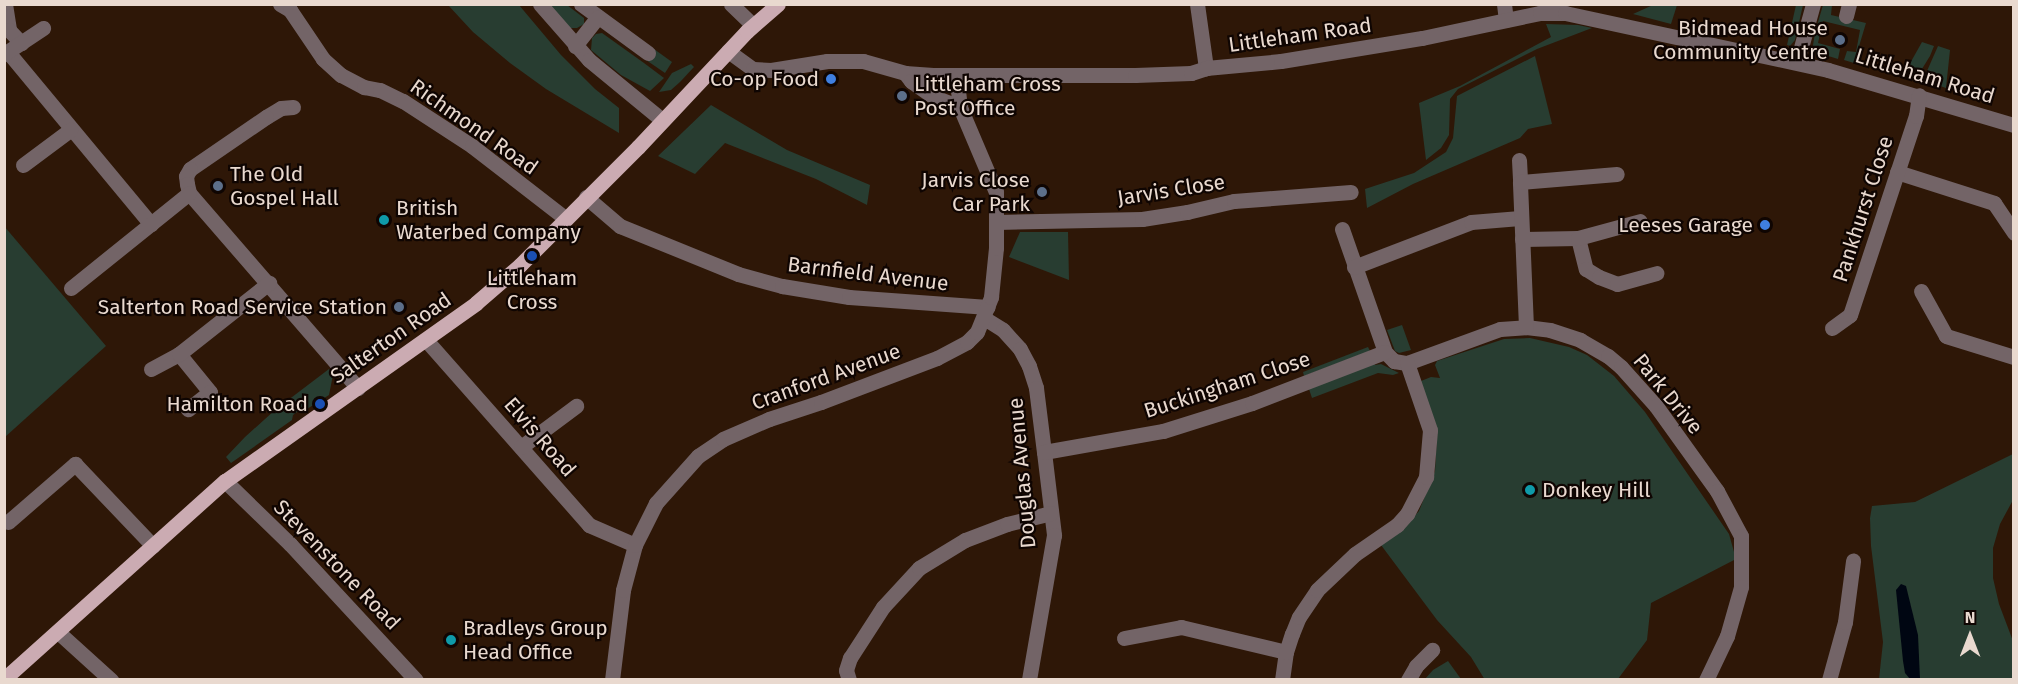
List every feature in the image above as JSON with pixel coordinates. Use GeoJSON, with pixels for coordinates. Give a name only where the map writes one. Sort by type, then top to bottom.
{"type":"FeatureCollection","features":[{"type":"Feature","properties":{"kind":"main road","name":"Salterton Road"},"geometry":{"type":"LineString","coordinates":[[4,679],[225,481],[426,340],[476,303],[520,265],[728,51],[778,4]]}},
{"type":"Feature","properties":{"kind":"street"},"geometry":{"type":"LineString","coordinates":[[4,4],[9,30],[21,43]]}},
{"type":"Feature","properties":{"kind":"street","name":"Richmond Road"},"geometry":{"type":"LineString","coordinates":[[280,4],[290,10],[323,59],[342,75],[364,87],[380,90],[403,101],[472,146],[566,219]]}},
{"type":"Feature","properties":{"kind":"street"},"geometry":{"type":"LineString","coordinates":[[540,4],[575,46],[662,120]]}},
{"type":"Feature","properties":{"kind":"street"},"geometry":{"type":"LineString","coordinates":[[581,4],[597,18],[648,53]]}},
{"type":"Feature","properties":{"kind":"street"},"geometry":{"type":"LineString","coordinates":[[731,4],[753,26]]}},
{"type":"Feature","properties":{"kind":"street"},"geometry":{"type":"LineString","coordinates":[[1197,4],[1206,68]]}},
{"type":"Feature","properties":{"kind":"street"},"geometry":{"type":"LineString","coordinates":[[1797,62],[1813,4]]}},
{"type":"Feature","properties":{"kind":"street","name":"Littleham Road"},"geometry":{"type":"LineString","coordinates":[[728,51],[753,69],[771,70],[828,61],[862,61],[905,73],[957,76],[1191,73],[1206,68],[1281,61],[1353,50],[1505,12],[1565,13],[1797,62],[1919,95],[2013,125]]}},
{"type":"Feature","properties":{"kind":"street"},"geometry":{"type":"LineString","coordinates":[[575,46],[597,18]]}},
{"type":"Feature","properties":{"kind":"street"},"geometry":{"type":"LineString","coordinates":[[43,28],[6,53],[151,224]]}},
{"type":"Feature","properties":{"kind":"street"},"geometry":{"type":"LineString","coordinates":[[905,73],[911,81],[934,97],[960,107]]}},
{"type":"Feature","properties":{"kind":"street","name":"Cranford Avenue"},"geometry":{"type":"LineString","coordinates":[[612,680],[623,590],[635,545],[656,503],[698,456],[723,439],[769,419],[831,399],[953,351],[977,332],[991,297],[997,222],[996,192],[960,107],[957,76]]}},
{"type":"Feature","properties":{"kind":"street","name":"Pankhurst Close"},"geometry":{"type":"LineString","coordinates":[[1832,328],[1850,315],[1916,116],[1919,95]]}},
{"type":"Feature","properties":{"kind":"street"},"geometry":{"type":"LineString","coordinates":[[293,107],[274,113],[190,169],[186,176],[189,193],[358,388]]}},
{"type":"Feature","properties":{"kind":"street"},"geometry":{"type":"LineString","coordinates":[[23,165],[70,130]]}},
{"type":"Feature","properties":{"kind":"street"},"geometry":{"type":"LineString","coordinates":[[1519,160],[1526,327]]}},
{"type":"Feature","properties":{"kind":"street"},"geometry":{"type":"LineString","coordinates":[[1897,172],[1994,203],[2013,233]]}},
{"type":"Feature","properties":{"kind":"street"},"geometry":{"type":"LineString","coordinates":[[1520,182],[1617,174]]}},
{"type":"Feature","properties":{"kind":"street","name":"Jarvis Close"},"geometry":{"type":"LineString","coordinates":[[997,222],[1131,220],[1165,216],[1234,201],[1351,192]]}},
{"type":"Feature","properties":{"kind":"street"},"geometry":{"type":"LineString","coordinates":[[71,288],[151,224],[178,199],[189,193]]}},
{"type":"Feature","properties":{"kind":"street","name":"Barnfield Avenue"},"geometry":{"type":"LineString","coordinates":[[586,197],[620,226],[738,274],[782,286],[849,297],[986,312]]}},
{"type":"Feature","properties":{"kind":"street"},"geometry":{"type":"LineString","coordinates":[[1354,267],[1471,222],[1520,218]]}},
{"type":"Feature","properties":{"kind":"street"},"geometry":{"type":"LineString","coordinates":[[1522,239],[1578,238],[1640,221]]}},
{"type":"Feature","properties":{"kind":"street"},"geometry":{"type":"LineString","coordinates":[[1282,680],[1286,651],[1299,617],[1317,590],[1336,569],[1397,525],[1407,514],[1426,477],[1430,430],[1407,363],[1394,361],[1384,352],[1341,229]]}},
{"type":"Feature","properties":{"kind":"street"},"geometry":{"type":"LineString","coordinates":[[1578,238],[1586,269],[1609,282],[1617,284],[1657,273]]}},
{"type":"Feature","properties":{"kind":"street"},"geometry":{"type":"LineString","coordinates":[[151,369],[179,354],[269,283]]}},
{"type":"Feature","properties":{"kind":"street"},"geometry":{"type":"LineString","coordinates":[[1921,291],[1947,336],[2013,357]]}},
{"type":"Feature","properties":{"kind":"street","name":"Douglas Avenue"},"geometry":{"type":"LineString","coordinates":[[986,312],[1020,349],[1029,366],[1036,388],[1054,535],[1029,680]]}},
{"type":"Feature","properties":{"kind":"street","name":"Park Drive"},"geometry":{"type":"LineString","coordinates":[[1407,363],[1500,329],[1526,327],[1550,330],[1580,340],[1622,367],[1656,406],[1717,491],[1741,536],[1741,587],[1727,636],[1706,680]]}},
{"type":"Feature","properties":{"kind":"street","name":"Elvis Road"},"geometry":{"type":"LineString","coordinates":[[426,340],[589,525],[635,545]]}},
{"type":"Feature","properties":{"kind":"street","name":"Buckingham Close"},"geometry":{"type":"LineString","coordinates":[[1044,452],[1164,431],[1252,402],[1384,352]]}},
{"type":"Feature","properties":{"kind":"street"},"geometry":{"type":"LineString","coordinates":[[179,354],[210,392],[188,410]]}},
{"type":"Feature","properties":{"kind":"street"},"geometry":{"type":"LineString","coordinates":[[521,447],[576,406]]}},
{"type":"Feature","properties":{"kind":"street"},"geometry":{"type":"LineString","coordinates":[[8,522],[75,464],[153,546]]}},
{"type":"Feature","properties":{"kind":"street","name":"Stevenstone Road"},"geometry":{"type":"LineString","coordinates":[[225,481],[290,544],[416,680]]}},
{"type":"Feature","properties":{"kind":"street"},"geometry":{"type":"LineString","coordinates":[[849,680],[846,670],[850,658],[883,607],[919,568],[965,540],[1007,524],[1051,513]]}},
{"type":"Feature","properties":{"kind":"street"},"geometry":{"type":"LineString","coordinates":[[1829,680],[1845,622],[1853,561]]}},
{"type":"Feature","properties":{"kind":"street"},"geometry":{"type":"LineString","coordinates":[[1124,638],[1181,627],[1286,651]]}},
{"type":"Feature","properties":{"kind":"street"},"geometry":{"type":"LineString","coordinates":[[58,633],[111,680]]}},
{"type":"Feature","properties":{"kind":"street"},"geometry":{"type":"LineString","coordinates":[[1408,680],[1416,666],[1432,650]]}},
{"type":"Feature","properties":{"kind":"green space"},"geometry":{"type":"Polygon","coordinates":[[[448,5],[519,5],[561,55],[595,89],[619,108],[619,133],[546,89],[510,63],[473,32],[448,5]]]}},
{"type":"Feature","properties":{"kind":"green space"},"geometry":{"type":"Polygon","coordinates":[[[548,5],[567,5],[584,18],[584,24],[577,28],[569,28],[548,5]]]}},
{"type":"Feature","properties":{"kind":"green space"},"geometry":{"type":"Polygon","coordinates":[[[1653,5],[1677,5],[1671,24],[1633,14],[1653,5]]]}},
{"type":"Feature","properties":{"kind":"green space"},"geometry":{"type":"Polygon","coordinates":[[[1796,5],[1803,5],[1795,40],[1790,46],[1787,45],[1796,5]]]}},
{"type":"Feature","properties":{"kind":"green space"},"geometry":{"type":"Polygon","coordinates":[[[1823,5],[1832,5],[1831,15],[1866,23],[1854,63],[1844,60],[1847,51],[1856,52],[1860,30],[1823,21],[1821,30],[1816,29],[1823,5]]]}},
{"type":"Feature","properties":{"kind":"green space"},"geometry":{"type":"Polygon","coordinates":[[[1546,24],[1592,28],[1537,49],[1458,89],[1450,99],[1449,135],[1441,148],[1426,160],[1419,103],[1460,86],[1551,37],[1546,24]]]}},
{"type":"Feature","properties":{"kind":"green space"},"geometry":{"type":"Polygon","coordinates":[[[602,33],[664,78],[650,91],[621,75],[591,50],[592,38],[602,33]]]}},
{"type":"Feature","properties":{"kind":"green space"},"geometry":{"type":"Polygon","coordinates":[[[1815,33],[1820,34],[1818,43],[1840,49],[1838,59],[1812,51],[1815,33]]]}},
{"type":"Feature","properties":{"kind":"green space"},"geometry":{"type":"Polygon","coordinates":[[[1922,42],[1934,46],[1930,56],[1917,77],[1904,74],[1922,42]]]}},
{"type":"Feature","properties":{"kind":"green space"},"geometry":{"type":"Polygon","coordinates":[[[1938,46],[1950,50],[1946,88],[1923,80],[1938,46]]]}},
{"type":"Feature","properties":{"kind":"green space"},"geometry":{"type":"Polygon","coordinates":[[[654,49],[672,62],[665,73],[646,60],[654,49]]]}},
{"type":"Feature","properties":{"kind":"green space"},"geometry":{"type":"Polygon","coordinates":[[[1535,56],[1552,124],[1528,129],[1520,138],[1413,184],[1367,208],[1365,189],[1414,173],[1446,152],[1453,138],[1457,96],[1535,56]]]}},
{"type":"Feature","properties":{"kind":"green space"},"geometry":{"type":"Polygon","coordinates":[[[691,64],[694,67],[671,90],[659,92],[672,73],[691,64]]]}},
{"type":"Feature","properties":{"kind":"green space"},"geometry":{"type":"Polygon","coordinates":[[[711,105],[787,150],[870,185],[867,205],[816,179],[725,143],[695,174],[658,156],[711,105]]]}},
{"type":"Feature","properties":{"kind":"green space"},"geometry":{"type":"Polygon","coordinates":[[[4,226],[106,346],[5,437],[4,437],[4,226]]]}},
{"type":"Feature","properties":{"kind":"green space"},"geometry":{"type":"Polygon","coordinates":[[[1020,232],[1068,232],[1069,280],[1009,257],[1020,232]]]}},
{"type":"Feature","properties":{"kind":"green space"},"geometry":{"type":"Polygon","coordinates":[[[1402,325],[1411,350],[1399,353],[1395,351],[1387,330],[1402,325]]]}},
{"type":"Feature","properties":{"kind":"green space"},"geometry":{"type":"Polygon","coordinates":[[[1530,338],[1569,347],[1587,355],[1614,376],[1645,412],[1729,534],[1736,559],[1651,603],[1647,640],[1618,679],[1485,680],[1471,657],[1437,620],[1378,541],[1411,520],[1419,511],[1435,471],[1437,435],[1421,381],[1431,377],[1440,378],[1435,365],[1437,361],[1504,339],[1530,338]]]}},
{"type":"Feature","properties":{"kind":"green space"},"geometry":{"type":"Polygon","coordinates":[[[1368,347],[1370,351],[1304,376],[1303,372],[1368,347]]]}},
{"type":"Feature","properties":{"kind":"green space"},"geometry":{"type":"Polygon","coordinates":[[[1374,361],[1375,365],[1381,364],[1399,373],[1393,375],[1378,373],[1312,398],[1308,386],[1374,361]]]}},
{"type":"Feature","properties":{"kind":"green space"},"geometry":{"type":"Polygon","coordinates":[[[329,369],[333,375],[329,395],[307,409],[303,408],[293,415],[292,420],[231,463],[226,457],[245,437],[275,410],[329,369]]]}},
{"type":"Feature","properties":{"kind":"green space"},"geometry":{"type":"Polygon","coordinates":[[[2013,454],[2013,500],[2000,524],[1993,548],[1993,578],[1999,604],[2013,641],[2013,679],[1879,679],[1883,642],[1871,546],[1872,506],[1915,502],[2013,454]]]}},
{"type":"Feature","properties":{"kind":"green space"},"geometry":{"type":"Polygon","coordinates":[[[1448,661],[1461,679],[1425,679],[1433,670],[1448,661]]]}},
{"type":"Feature","properties":{"kind":"shaded area"},"geometry":{"type":"Polygon","coordinates":[[[1901,584],[1906,586],[1918,635],[1920,679],[1910,679],[1905,673],[1896,590],[1901,584]]]}},
{"type":"Feature","properties":{"kind":"place","name":"Bidmead House Community Centre"},"geometry":{"type":"Point","coordinates":[1840,40]}},
{"type":"Feature","properties":{"kind":"place","name":"Co-op Food"},"geometry":{"type":"Point","coordinates":[831,79]}},
{"type":"Feature","properties":{"kind":"place","name":"Littleham Cross Post Office"},"geometry":{"type":"Point","coordinates":[902,96]}},
{"type":"Feature","properties":{"kind":"place","name":"The Old Gospel Hall"},"geometry":{"type":"Point","coordinates":[218,186]}},
{"type":"Feature","properties":{"kind":"place","name":"Jarvis Close Car Park"},"geometry":{"type":"Point","coordinates":[1042,192]}},
{"type":"Feature","properties":{"kind":"place","name":"British Waterbed Company"},"geometry":{"type":"Point","coordinates":[384,220]}},
{"type":"Feature","properties":{"kind":"place","name":"Leeses Garage"},"geometry":{"type":"Point","coordinates":[1765,225]}},
{"type":"Feature","properties":{"kind":"place","name":"Littleham Cross"},"geometry":{"type":"Point","coordinates":[532,256]}},
{"type":"Feature","properties":{"kind":"place","name":"Salterton Road Service Station"},"geometry":{"type":"Point","coordinates":[399,307]}},
{"type":"Feature","properties":{"kind":"place","name":"Hamilton Road"},"geometry":{"type":"Point","coordinates":[320,404]}},
{"type":"Feature","properties":{"kind":"place","name":"Donkey Hill"},"geometry":{"type":"Point","coordinates":[1530,490]}},
{"type":"Feature","properties":{"kind":"place","name":"Bradleys Group Head Office"},"geometry":{"type":"Point","coordinates":[451,640]}}]}
